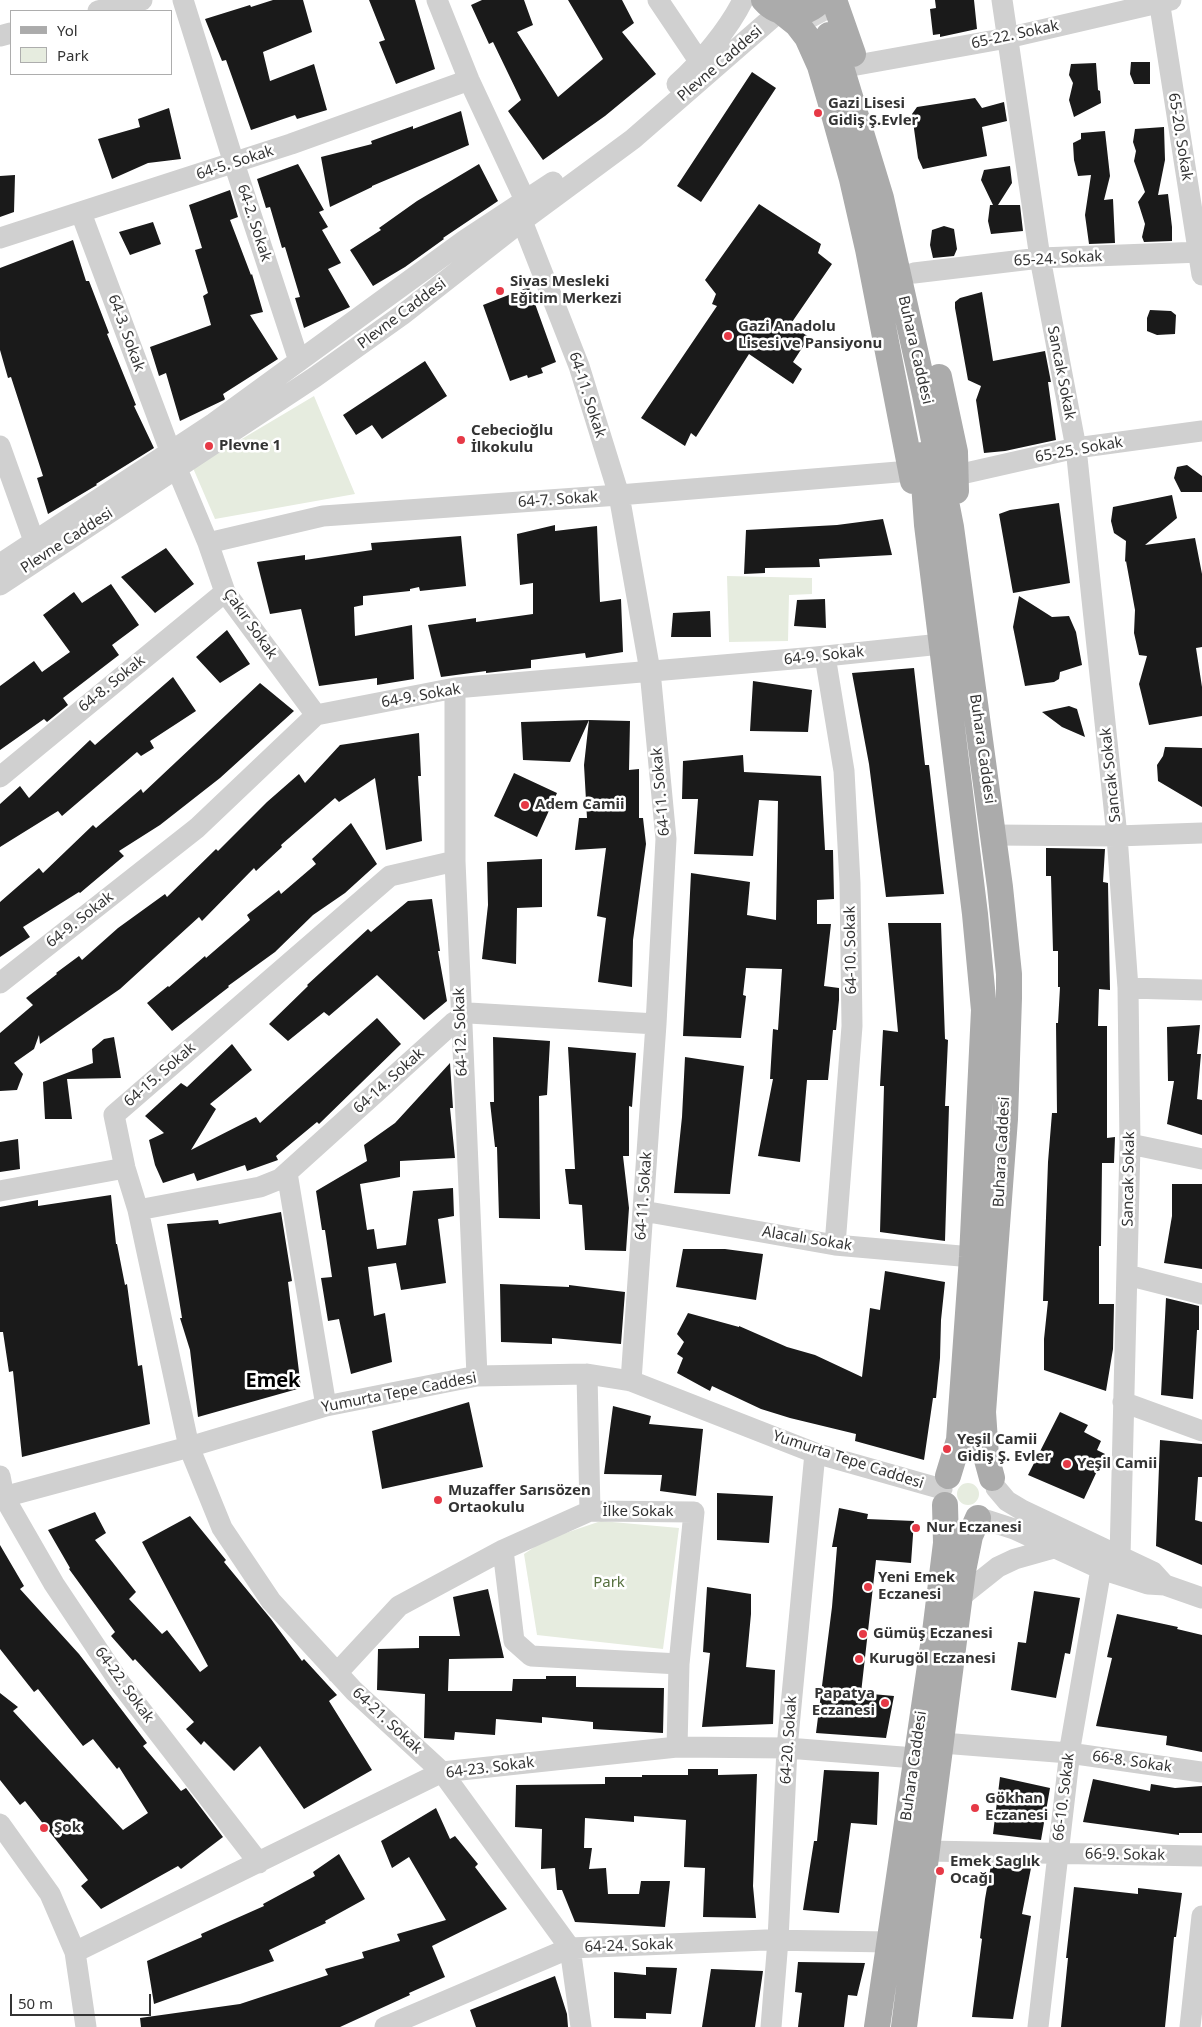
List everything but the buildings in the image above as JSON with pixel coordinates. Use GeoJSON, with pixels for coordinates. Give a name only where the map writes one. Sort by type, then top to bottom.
{"type":"FeatureCollection","features":[{"type":"Feature","properties":{"kind":"main road"},"geometry":{"type":"LineString","coordinates":[[775,8],[794,13],[806,11],[821,0]]}},
{"type":"Feature","properties":{"kind":"main road"},"geometry":{"type":"LineString","coordinates":[[834,0],[857,65],[914,274],[950,425],[957,475],[939,526]]}},
{"type":"Feature","properties":{"kind":"main road"},"geometry":{"type":"LineString","coordinates":[[775,8],[797,24],[812,47],[820,66],[868,249],[910,471],[939,526]]}},
{"type":"Feature","properties":{"kind":"main road","name":"Buhara Caddesi"},"geometry":{"type":"LineString","coordinates":[[824,36],[874,209],[914,394],[924,469],[939,526],[994,835],[1010,998],[1003,1148],[984,1412],[986,1456],[994,1483]]}},
{"type":"Feature","properties":{"kind":"main road","name":"Buhara Caddesi"},"geometry":{"type":"LineString","coordinates":[[877,2027],[946,1543],[945,1490],[959,1440],[972,1257],[984,1010],[975,914],[941,644],[939,526]]}},
{"type":"Feature","properties":{"kind":"main road"},"geometry":{"type":"LineString","coordinates":[[973,1466],[983,1470],[994,1483],[994,1503],[989,1512],[979,1518],[970,1520],[960,1519],[951,1513],[945,1490],[962,1467],[973,1466]]}},
{"type":"Feature","properties":{"kind":"main road","name":"Buhara Caddesi"},"geometry":{"type":"LineString","coordinates":[[904,2027],[960,1598],[969,1541],[979,1518]]}},
{"type":"Feature","properties":{"kind":"street"},"geometry":{"type":"LineString","coordinates":[[102,10],[142,0]]}},
{"type":"Feature","properties":{"kind":"street","name":"64-2. Sokak"},"geometry":{"type":"LineString","coordinates":[[182,0],[299,361]]}},
{"type":"Feature","properties":{"kind":"street","name":"64-11. Sokak"},"geometry":{"type":"LineString","coordinates":[[437,0],[469,80],[527,212],[579,366],[619,495],[650,671],[666,838],[644,1211],[631,1381]]}},
{"type":"Feature","properties":{"kind":"street"},"geometry":{"type":"LineString","coordinates":[[658,0],[698,61]]}},
{"type":"Feature","properties":{"kind":"street","name":"Plevne Caddesi"},"geometry":{"type":"LineString","coordinates":[[0,585],[174,461],[299,361],[465,240],[527,212],[551,184],[634,122],[690,72],[728,24],[743,0]]}},
{"type":"Feature","properties":{"kind":"street","name":"Sancak Sokak"},"geometry":{"type":"LineString","coordinates":[[1002,0],[1040,258],[1076,448],[1118,836],[1128,988],[1130,1144],[1124,1402],[1113,1567]]}},
{"type":"Feature","properties":{"kind":"street","name":"65-22. Sokak"},"geometry":{"type":"LineString","coordinates":[[857,65],[1007,38],[1163,1]]}},
{"type":"Feature","properties":{"kind":"street","name":"65-20. Sokak"},"geometry":{"type":"LineString","coordinates":[[1163,1],[1202,275]]}},
{"type":"Feature","properties":{"kind":"street","name":"Plevne Caddesi"},"geometry":{"type":"LineString","coordinates":[[0,564],[34,541],[315,377],[363,343],[402,315],[527,212],[633,139],[775,8]]}},
{"type":"Feature","properties":{"kind":"street","name":"64-5. Sokak"},"geometry":{"type":"LineString","coordinates":[[0,238],[81,214],[234,163],[469,80]]}},
{"type":"Feature","properties":{"kind":"street","name":"64-3. Sokak"},"geometry":{"type":"LineString","coordinates":[[81,214],[174,461]]}},
{"type":"Feature","properties":{"kind":"street","name":"65-24. Sokak"},"geometry":{"type":"LineString","coordinates":[[914,274],[1040,258],[1200,252]]}},
{"type":"Feature","properties":{"kind":"street","name":"65-25. Sokak"},"geometry":{"type":"LineString","coordinates":[[957,475],[1076,448],[1202,432]]}},
{"type":"Feature","properties":{"kind":"street"},"geometry":{"type":"LineString","coordinates":[[0,446],[34,541]]}},
{"type":"Feature","properties":{"kind":"street","name":"Çakır Sokak"},"geometry":{"type":"LineString","coordinates":[[174,461],[208,543],[225,592],[316,715]]}},
{"type":"Feature","properties":{"kind":"street","name":"64-7. Sokak"},"geometry":{"type":"LineString","coordinates":[[208,543],[323,516],[619,495],[910,471]]}},
{"type":"Feature","properties":{"kind":"street","name":"64-8. Sokak"},"geometry":{"type":"LineString","coordinates":[[0,777],[225,592]]}},
{"type":"Feature","properties":{"kind":"street","name":"64-9. Sokak"},"geometry":{"type":"LineString","coordinates":[[0,983],[197,828],[316,715],[456,688],[941,644]]}},
{"type":"Feature","properties":{"kind":"street","name":"64-10. Sokak"},"geometry":{"type":"LineString","coordinates":[[825,656],[844,771],[850,882],[852,1026],[835,1245]]}},
{"type":"Feature","properties":{"kind":"street","name":"64-12. Sokak"},"geometry":{"type":"LineString","coordinates":[[456,688],[455,861],[460,1018],[477,1376]]}},
{"type":"Feature","properties":{"kind":"street"},"geometry":{"type":"LineString","coordinates":[[994,835],[1118,836],[1202,832]]}},
{"type":"Feature","properties":{"kind":"street","name":"64-15. Sokak"},"geometry":{"type":"LineString","coordinates":[[189,1447],[138,1210],[125,1168],[114,1115],[390,876],[455,861]]}},
{"type":"Feature","properties":{"kind":"street"},"geometry":{"type":"LineString","coordinates":[[1128,988],[1202,990]]}},
{"type":"Feature","properties":{"kind":"street","name":"64-14. Sokak"},"geometry":{"type":"LineString","coordinates":[[138,1210],[260,1187],[280,1179],[453,1023],[469,1013],[656,1024]]}},
{"type":"Feature","properties":{"kind":"street"},"geometry":{"type":"LineString","coordinates":[[1130,1144],[1202,1159]]}},
{"type":"Feature","properties":{"kind":"street"},"geometry":{"type":"LineString","coordinates":[[0,1191],[125,1168]]}},
{"type":"Feature","properties":{"kind":"street"},"geometry":{"type":"LineString","coordinates":[[287,1173],[326,1406]]}},
{"type":"Feature","properties":{"kind":"street","name":"Alacalı Sokak"},"geometry":{"type":"LineString","coordinates":[[644,1211],[835,1245],[972,1257]]}},
{"type":"Feature","properties":{"kind":"street"},"geometry":{"type":"LineString","coordinates":[[1127,1276],[1202,1294]]}},
{"type":"Feature","properties":{"kind":"street"},"geometry":{"type":"LineString","coordinates":[[587,1374],[590,1511]]}},
{"type":"Feature","properties":{"kind":"street","name":"Yumurta Tepe Caddesi"},"geometry":{"type":"LineString","coordinates":[[2,1498],[189,1447],[326,1406],[477,1376],[587,1374],[631,1381],[815,1453],[945,1490]]}},
{"type":"Feature","properties":{"kind":"street"},"geometry":{"type":"LineString","coordinates":[[1124,1402],[1202,1431]]}},
{"type":"Feature","properties":{"kind":"street","name":"64-21. Sokak"},"geometry":{"type":"LineString","coordinates":[[189,1447],[222,1528],[271,1601],[354,1691],[442,1772],[570,1948],[581,2027]]}},
{"type":"Feature","properties":{"kind":"street","name":"64-20. Sokak"},"geometry":{"type":"LineString","coordinates":[[771,2027],[778,1940],[786,1748],[815,1453]]}},
{"type":"Feature","properties":{"kind":"street","name":"64-22. Sokak"},"geometry":{"type":"LineString","coordinates":[[0,1476],[2,1498],[54,1584],[120,1683],[259,1863]]}},
{"type":"Feature","properties":{"kind":"street"},"geometry":{"type":"LineString","coordinates":[[994,1483],[1008,1501],[1113,1567]]}},
{"type":"Feature","properties":{"kind":"street","name":"İlke Sokak"},"geometry":{"type":"LineString","coordinates":[[337,1673],[398,1606],[503,1550],[590,1511],[694,1512],[680,1664],[677,1747]]}},
{"type":"Feature","properties":{"kind":"street"},"geometry":{"type":"LineString","coordinates":[[979,1518],[998,1522],[1054,1548],[1113,1567],[1153,1572],[1165,1585],[1202,1598]]}},
{"type":"Feature","properties":{"kind":"street"},"geometry":{"type":"LineString","coordinates":[[960,1598],[998,1567],[1015,1559],[1054,1548]]}},
{"type":"Feature","properties":{"kind":"street"},"geometry":{"type":"LineString","coordinates":[[503,1550],[514,1641],[531,1656],[680,1664]]}},
{"type":"Feature","properties":{"kind":"street","name":"66-10. Sokak"},"geometry":{"type":"LineString","coordinates":[[1038,2027],[1069,1754],[1113,1567]]}},
{"type":"Feature","properties":{"kind":"street","name":"66-8. Sokak"},"geometry":{"type":"LineString","coordinates":[[942,1743],[1069,1754],[1202,1772]]}},
{"type":"Feature","properties":{"kind":"street","name":"64-23. Sokak"},"geometry":{"type":"LineString","coordinates":[[75,1952],[442,1772],[677,1747],[786,1748],[915,1758]]}},
{"type":"Feature","properties":{"kind":"street"},"geometry":{"type":"LineString","coordinates":[[0,1824],[50,1894],[75,1952],[86,2027]]}},
{"type":"Feature","properties":{"kind":"street","name":"66-9. Sokak"},"geometry":{"type":"LineString","coordinates":[[927,1851],[1202,1856]]}},
{"type":"Feature","properties":{"kind":"street"},"geometry":{"type":"LineString","coordinates":[[1190,2027],[1202,1916]]}},
{"type":"Feature","properties":{"kind":"street","name":"64-24. Sokak"},"geometry":{"type":"LineString","coordinates":[[385,2027],[570,1948],[778,1940],[888,1942]]}},
{"type":"Feature","properties":{"kind":"green space"},"geometry":{"type":"Polygon","coordinates":[[[314,396],[355,494],[215,519],[193,468],[314,396]]]}},
{"type":"Feature","properties":{"kind":"green space"},"geometry":{"type":"Polygon","coordinates":[[[727,576],[812,578],[812,594],[789,595],[788,641],[729,642],[727,576]]]}},
{"type":"Feature","properties":{"kind":"green space"},"geometry":{"type":"Polygon","coordinates":[[[968,1483],[976,1486],[979,1494],[976,1502],[968,1505],[960,1502],[957,1494],[960,1486],[968,1483]]]}},
{"type":"Feature","properties":{"kind":"green space","name":"Park"},"geometry":{"type":"Polygon","coordinates":[[[601,1521],[679,1528],[663,1649],[537,1635],[524,1554],[545,1540],[601,1521]]]}},
{"type":"Feature","properties":{"kind":"tunnel"},"geometry":{"type":"LineString","coordinates":[[810,0],[829,35]]}},
{"type":"Feature","properties":{"kind":"place","name":"Gazi Lisesi Gidiş Ş.Evler"},"geometry":{"type":"Point","coordinates":[818,113]}},
{"type":"Feature","properties":{"kind":"place","name":"Sivas Mesleki Eğitim Merkezi"},"geometry":{"type":"Point","coordinates":[500,291]}},
{"type":"Feature","properties":{"kind":"place","name":"Gazi Anadolu Lisesi ve Pansiyonu"},"geometry":{"type":"Point","coordinates":[728,336]}},
{"type":"Feature","properties":{"kind":"place","name":"Cebecioğlu İlkokulu"},"geometry":{"type":"Point","coordinates":[461,440]}},
{"type":"Feature","properties":{"kind":"place","name":"Plevne 1"},"geometry":{"type":"Point","coordinates":[209,446]}},
{"type":"Feature","properties":{"kind":"place","name":"Adem Camii"},"geometry":{"type":"Point","coordinates":[525,805]}},
{"type":"Feature","properties":{"kind":"place","name":"Yeşil Camii Gidiş Ş. Evler"},"geometry":{"type":"Point","coordinates":[947,1449]}},
{"type":"Feature","properties":{"kind":"place","name":"Yeşil Camii"},"geometry":{"type":"Point","coordinates":[1067,1464]}},
{"type":"Feature","properties":{"kind":"place","name":"Muzaffer Sarısözen Ortaokulu"},"geometry":{"type":"Point","coordinates":[438,1500]}},
{"type":"Feature","properties":{"kind":"place","name":"Nur Eczanesi"},"geometry":{"type":"Point","coordinates":[916,1528]}},
{"type":"Feature","properties":{"kind":"place","name":"Yeni Emek Eczanesi"},"geometry":{"type":"Point","coordinates":[868,1587]}},
{"type":"Feature","properties":{"kind":"place","name":"Gümüş Eczanesi"},"geometry":{"type":"Point","coordinates":[863,1634]}},
{"type":"Feature","properties":{"kind":"place","name":"Kurugöl Eczanesi"},"geometry":{"type":"Point","coordinates":[859,1659]}},
{"type":"Feature","properties":{"kind":"place","name":"Papatya Eczanesi"},"geometry":{"type":"Point","coordinates":[885,1703]}},
{"type":"Feature","properties":{"kind":"place","name":"Gökhan Eczanesi"},"geometry":{"type":"Point","coordinates":[975,1808]}},
{"type":"Feature","properties":{"kind":"place","name":"Şok"},"geometry":{"type":"Point","coordinates":[44,1828]}},
{"type":"Feature","properties":{"kind":"place","name":"Emek Saglık Ocağı"},"geometry":{"type":"Point","coordinates":[940,1871]}},
{"type":"Feature","properties":{"kind":"district","name":"Emek"},"geometry":{"type":"Point","coordinates":[273,1381]}}]}
